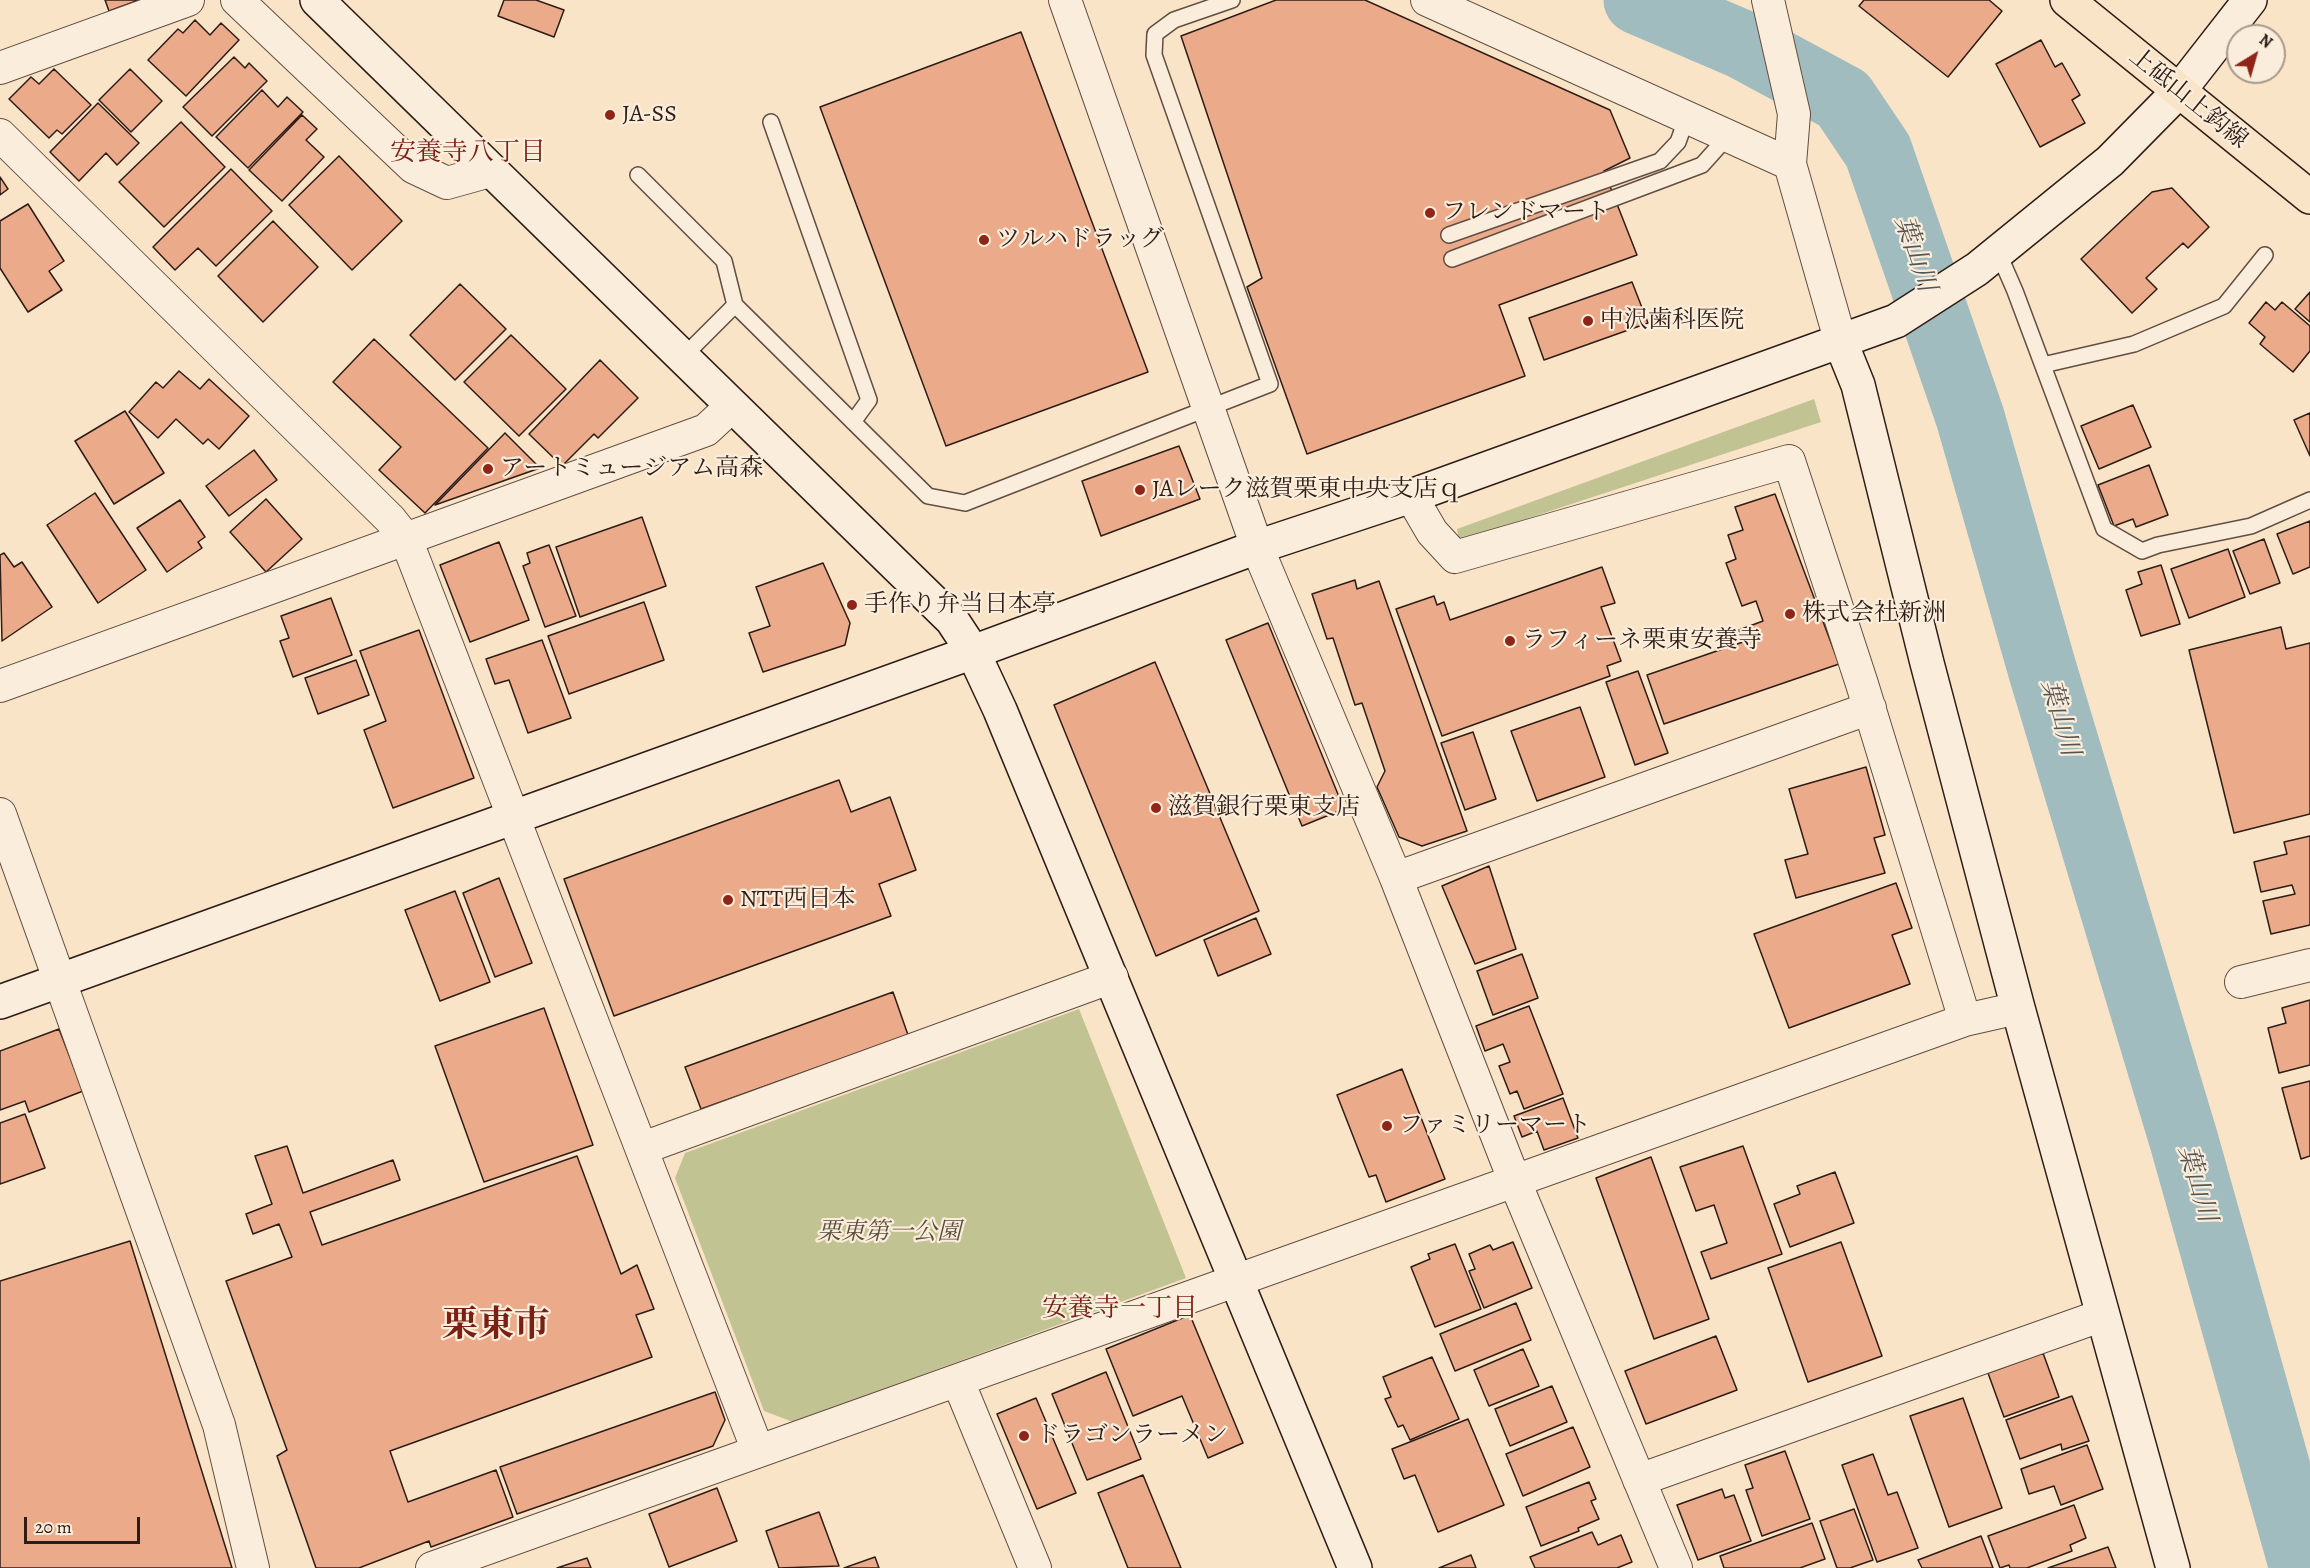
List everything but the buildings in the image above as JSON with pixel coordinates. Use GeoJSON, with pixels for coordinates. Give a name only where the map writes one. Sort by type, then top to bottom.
{"type":"FeatureCollection","features":[{"type":"Feature","properties":{"kind":"main road","name":"上砥山上鈎線"},"geometry":{"type":"LineString","coordinates":[[2067,0],[2310,197]]}},
{"type":"Feature","properties":{"kind":"street"},"geometry":{"type":"LineString","coordinates":[[0,68],[188,0]]}},
{"type":"Feature","properties":{"kind":"street"},"geometry":{"type":"LineString","coordinates":[[237,0],[413,167],[447,183],[490,171]]}},
{"type":"Feature","properties":{"kind":"street"},"geometry":{"type":"LineString","coordinates":[[317,0],[952,620],[973,652],[1000,710],[1356,1568]]}},
{"type":"Feature","properties":{"kind":"street"},"geometry":{"type":"LineString","coordinates":[[1065,0],[1257,547],[1396,878],[1515,1182],[1676,1568]]}},
{"type":"Feature","properties":{"kind":"street"},"geometry":{"type":"LineString","coordinates":[[1427,0],[1790,164]]}},
{"type":"Feature","properties":{"kind":"street"},"geometry":{"type":"LineString","coordinates":[[1768,0],[1794,114],[1790,164],[1841,342],[1858,385],[1924,652],[2018,1008],[2173,1568]]}},
{"type":"Feature","properties":{"kind":"street"},"geometry":{"type":"LineString","coordinates":[[0,1002],[515,818],[1257,547],[1411,496],[1896,321],[1987,261],[2110,161],[2179,91],[2250,0]]}},
{"type":"Feature","properties":{"kind":"street"},"geometry":{"type":"LineString","coordinates":[[0,135],[390,519],[406,539],[643,1148],[758,1451]]}},
{"type":"Feature","properties":{"kind":"street"},"geometry":{"type":"LineString","coordinates":[[0,686],[706,430],[732,406]]}},
{"type":"Feature","properties":{"kind":"street"},"geometry":{"type":"LineString","coordinates":[[1411,496],[1432,532],[1455,557],[1789,461],[1870,708],[1965,1020]]}},
{"type":"Feature","properties":{"kind":"street"},"geometry":{"type":"LineString","coordinates":[[1396,878],[1870,708]]}},
{"type":"Feature","properties":{"kind":"street"},"geometry":{"type":"LineString","coordinates":[[0,814],[219,1425],[253,1568]]}},
{"type":"Feature","properties":{"kind":"street"},"geometry":{"type":"LineString","coordinates":[[2241,981],[2310,965]]}},
{"type":"Feature","properties":{"kind":"street"},"geometry":{"type":"LineString","coordinates":[[643,1148],[1112,977]]}},
{"type":"Feature","properties":{"kind":"street"},"geometry":{"type":"LineString","coordinates":[[445,1566],[758,1451],[1965,1020],[2018,1008]]}},
{"type":"Feature","properties":{"kind":"street"},"geometry":{"type":"LineString","coordinates":[[1639,1480],[2103,1315]]}},
{"type":"Feature","properties":{"kind":"street"},"geometry":{"type":"LineString","coordinates":[[958,1381],[1035,1568]]}},
{"type":"Feature","properties":{"kind":"lane"},"geometry":{"type":"LineString","coordinates":[[638,175],[724,261],[735,305],[928,496],[965,503],[1270,384],[1154,55],[1155,34],[1174,20],[1232,0]]}},
{"type":"Feature","properties":{"kind":"lane"},"geometry":{"type":"LineString","coordinates":[[1449,235],[1660,161],[1678,142],[1687,117]]}},
{"type":"Feature","properties":{"kind":"lane"},"geometry":{"type":"LineString","coordinates":[[771,122],[869,399],[853,423]]}},
{"type":"Feature","properties":{"kind":"lane"},"geometry":{"type":"LineString","coordinates":[[1452,259],[1702,165],[1728,136]]}},
{"type":"Feature","properties":{"kind":"lane"},"geometry":{"type":"LineString","coordinates":[[2043,365],[2134,345],[2224,306],[2265,255]]}},
{"type":"Feature","properties":{"kind":"lane"},"geometry":{"type":"LineString","coordinates":[[1987,261],[2043,365],[2104,529],[2142,551],[2158,545],[2251,526],[2310,500]]}},
{"type":"Feature","properties":{"kind":"lane"},"geometry":{"type":"LineString","coordinates":[[682,358],[735,305]]}},
{"type":"Feature","properties":{"kind":"green space"},"geometry":{"type":"Polygon","coordinates":[[[1814,399],[1821,422],[1459,541],[1457,529],[1814,399]]]}},
{"type":"Feature","properties":{"kind":"green space","name":"栗東第一公園"},"geometry":{"type":"Polygon","coordinates":[[[1079,1009],[1186,1278],[793,1422],[764,1411],[675,1178],[685,1153],[1079,1009]]]}},
{"type":"Feature","properties":{"kind":"waterway","name":"葉山川"},"geometry":{"type":"LineString","coordinates":[[1638,0],[1741,44],[1843,99],[1878,151],[1970,417],[2043,672],[2184,1141],[2304,1568]]}},
{"type":"Feature","properties":{"kind":"place","name":"JA-SS"},"geometry":{"type":"Point","coordinates":[610,115]}},
{"type":"Feature","properties":{"kind":"place","name":"フレンドマート"},"geometry":{"type":"Point","coordinates":[1430,213]}},
{"type":"Feature","properties":{"kind":"place","name":"ツルハドラッグ"},"geometry":{"type":"Point","coordinates":[984,240]}},
{"type":"Feature","properties":{"kind":"place","name":"中沢歯科医院"},"geometry":{"type":"Point","coordinates":[1588,321]}},
{"type":"Feature","properties":{"kind":"place","name":"アートミュージアム高森"},"geometry":{"type":"Point","coordinates":[488,469]}},
{"type":"Feature","properties":{"kind":"place","name":"JAレーク滋賀栗東中央支店ｑ"},"geometry":{"type":"Point","coordinates":[1140,490]}},
{"type":"Feature","properties":{"kind":"place","name":"手作り弁当日本亭"},"geometry":{"type":"Point","coordinates":[852,605]}},
{"type":"Feature","properties":{"kind":"place","name":"株式会社新洲"},"geometry":{"type":"Point","coordinates":[1790,614]}},
{"type":"Feature","properties":{"kind":"place","name":"ラフィーネ栗東安養寺"},"geometry":{"type":"Point","coordinates":[1510,641]}},
{"type":"Feature","properties":{"kind":"place","name":"滋賀銀行栗東支店"},"geometry":{"type":"Point","coordinates":[1156,808]}},
{"type":"Feature","properties":{"kind":"place","name":"NTT西日本"},"geometry":{"type":"Point","coordinates":[728,900]}},
{"type":"Feature","properties":{"kind":"place","name":"ファミリーマート"},"geometry":{"type":"Point","coordinates":[1387,1126]}},
{"type":"Feature","properties":{"kind":"place","name":"ドラゴンラーメン"},"geometry":{"type":"Point","coordinates":[1024,1436]}},
{"type":"Feature","properties":{"kind":"district","name":"安養寺八丁目"},"geometry":{"type":"Point","coordinates":[468,154]}},
{"type":"Feature","properties":{"kind":"district","name":"安養寺一丁目"},"geometry":{"type":"Point","coordinates":[1120,1310]}},
{"type":"Feature","properties":{"kind":"district","name":"栗東市"},"geometry":{"type":"Point","coordinates":[496,1327]}}]}
